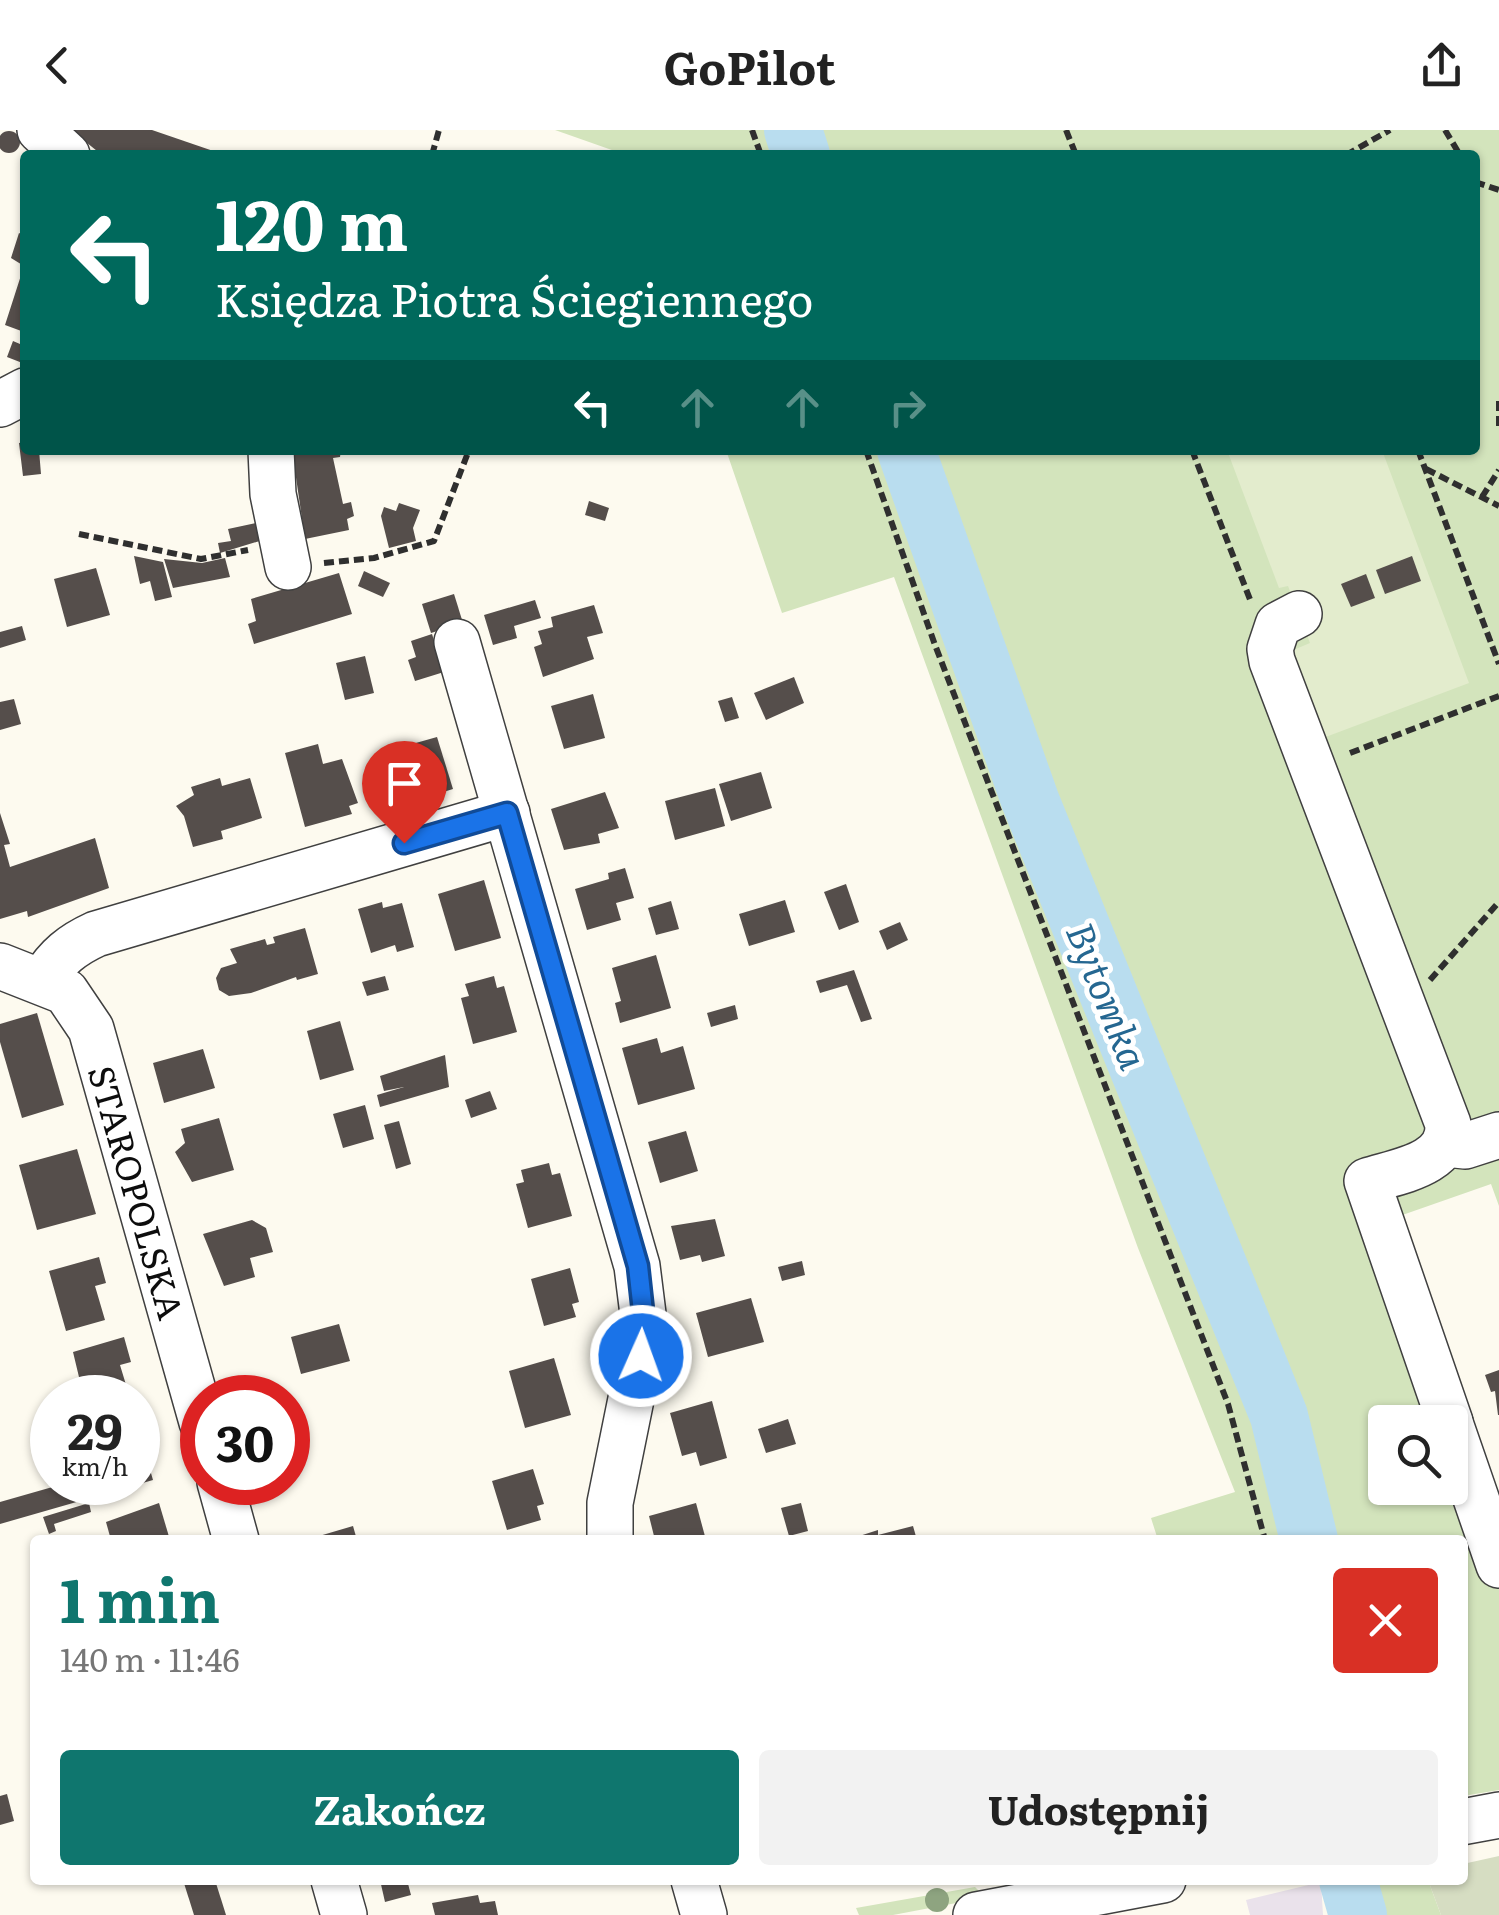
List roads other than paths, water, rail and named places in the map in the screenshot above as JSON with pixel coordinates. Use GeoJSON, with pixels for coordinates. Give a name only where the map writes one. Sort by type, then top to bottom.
{"type":"FeatureCollection","features":[{"type":"Feature","properties":{"kind":"street"},"geometry":{"type":"LineString","coordinates":[[40,130],[62,150]]}},
{"type":"Feature","properties":{"kind":"street"},"geometry":{"type":"LineString","coordinates":[[270,558],[271,455]]}},
{"type":"Feature","properties":{"kind":"street"},"geometry":{"type":"LineString","coordinates":[[1300,614],[1278,625],[1270,648],[1448,1124],[1446,1144],[1432,1159],[1367,1181],[1444,1405]]}},
{"type":"Feature","properties":{"kind":"street"},"geometry":{"type":"LineString","coordinates":[[457,642],[638,1266],[645,1330],[610,1503],[610,1535]]}},
{"type":"Feature","properties":{"kind":"street"},"geometry":{"type":"LineString","coordinates":[[0,966],[43,980],[54,962],[74,944],[96,934],[507,813]]}},
{"type":"Feature","properties":{"kind":"street","name":"STAROPOLSKA"},"geometry":{"type":"LineString","coordinates":[[43,980],[66,992],[91,1029],[189,1375]]}},
{"type":"Feature","properties":{"kind":"street"},"geometry":{"type":"LineString","coordinates":[[1446,1144],[1465,1146],[1499,1135]]}},
{"type":"Feature","properties":{"kind":"street"},"geometry":{"type":"LineString","coordinates":[[1468,1475],[1499,1565]]}},
{"type":"Feature","properties":{"kind":"street"},"geometry":{"type":"LineString","coordinates":[[226,1505],[235,1535]]}},
{"type":"Feature","properties":{"kind":"street"},"geometry":{"type":"LineString","coordinates":[[1468,1821],[1499,1815]]}},
{"type":"Feature","properties":{"kind":"street"},"geometry":{"type":"LineString","coordinates":[[335,1885],[344,1915]]}},
{"type":"Feature","properties":{"kind":"street"},"geometry":{"type":"LineString","coordinates":[[695,1885],[704,1915]]}},
{"type":"Feature","properties":{"kind":"street"},"geometry":{"type":"LineString","coordinates":[[976,1915],[1136,1885]]}},
{"type":"Feature","properties":{"kind":"waterway","name":"Bytomka"},"geometry":{"type":"LineString","coordinates":[[793,130],[799,150]]}},
{"type":"Feature","properties":{"kind":"waterway"},"geometry":{"type":"LineString","coordinates":[[793,132],[809,130]]}},
{"type":"Feature","properties":{"kind":"waterway","name":"Bytomka"},"geometry":{"type":"LineString","coordinates":[[908,455],[1030,800],[1279,1416],[1308,1535]]}},
{"type":"Feature","properties":{"kind":"waterway","name":"Bytomka"},"geometry":{"type":"LineString","coordinates":[[1349,1885],[1358,1915]]}}]}
